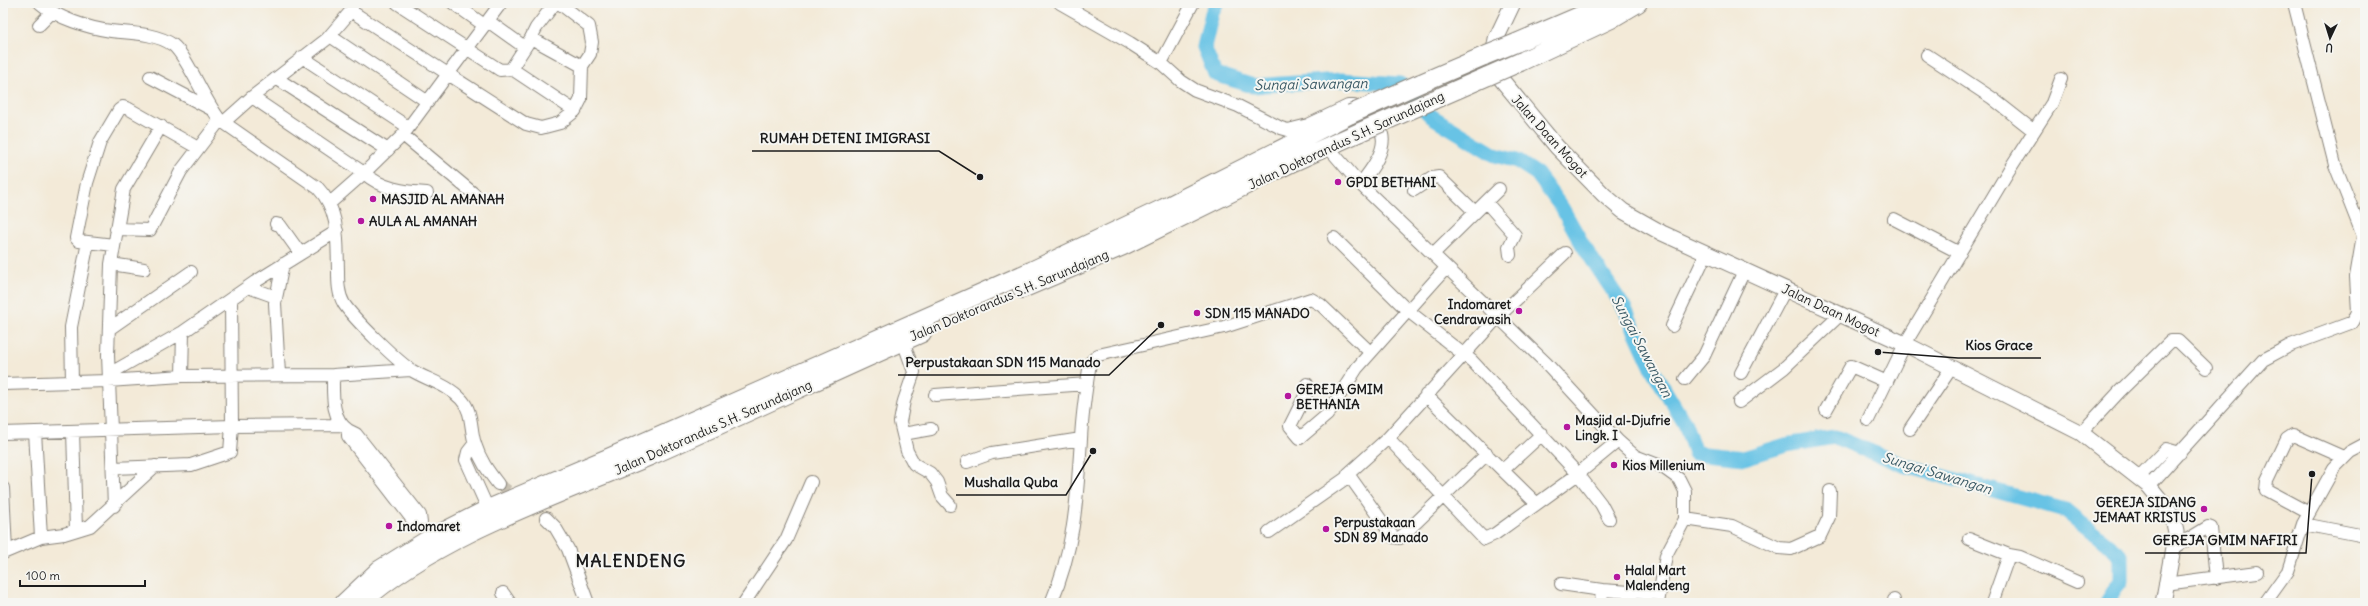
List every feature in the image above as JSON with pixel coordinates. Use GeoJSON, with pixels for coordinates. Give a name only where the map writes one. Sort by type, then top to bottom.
{"type":"FeatureCollection","features":[{"type":"Feature","properties":{"kind":"highway","name":"Jalan Doktorandus S.H. Sarundajang"},"geometry":{"type":"LineString","coordinates":[[361,603],[407,567],[488,525],[658,452],[903,341],[946,315],[1351,114],[1610,3]]}},
{"type":"Feature","properties":{"kind":"highway","name":"Jalan Doktorandus S.H. Sarundajang"},"geometry":{"type":"LineString","coordinates":[[344,603],[427,530],[488,509],[946,315],[1123,246],[1293,162],[1520,62],[1611,19],[1638,3]]}},
{"type":"Feature","properties":{"kind":"main road","name":"Jalan Daan Mogot"},"geometry":{"type":"LineString","coordinates":[[1513,3],[1496,40],[1494,50],[1496,68],[1505,85],[1557,147],[1623,211],[1706,254],[1786,288],[1905,344],[2081,433],[2144,482],[2167,508],[2173,519],[2176,532],[2174,548],[2165,584],[2163,603]]}},
{"type":"Feature","properties":{"kind":"street"},"geometry":{"type":"LineString","coordinates":[[41,3],[52,12],[95,27],[152,37],[174,46],[211,109],[222,121],[318,188],[336,198]]}},
{"type":"Feature","properties":{"kind":"street"},"geometry":{"type":"LineString","coordinates":[[397,3],[467,50],[500,70],[511,68],[575,110]]}},
{"type":"Feature","properties":{"kind":"street"},"geometry":{"type":"LineString","coordinates":[[453,3],[486,23],[582,66]]}},
{"type":"Feature","properties":{"kind":"street"},"geometry":{"type":"LineString","coordinates":[[498,484],[481,460],[475,444],[470,414],[461,399],[449,389],[411,370],[382,344],[344,304],[338,286],[336,198],[364,173],[406,131],[501,3]]}},
{"type":"Feature","properties":{"kind":"street"},"geometry":{"type":"LineString","coordinates":[[511,68],[536,28],[555,3]]}},
{"type":"Feature","properties":{"kind":"street"},"geometry":{"type":"LineString","coordinates":[[116,229],[150,230],[181,171],[198,148],[222,121],[330,36],[352,7],[448,74],[526,124],[541,128],[560,124],[575,110],[580,99],[582,66],[591,48],[589,26],[559,3]]}},
{"type":"Feature","properties":{"kind":"street"},"geometry":{"type":"LineString","coordinates":[[1060,3],[1161,63],[1181,81],[1196,90],[1288,130],[1308,125],[1348,106],[1354,106],[1379,130],[1382,140],[1381,150],[1360,184]]}},
{"type":"Feature","properties":{"kind":"street"},"geometry":{"type":"LineString","coordinates":[[1161,63],[1193,3]]}},
{"type":"Feature","properties":{"kind":"street"},"geometry":{"type":"LineString","coordinates":[[2144,482],[2180,453],[2263,360],[2291,345],[2353,322],[2357,316],[2356,277],[2363,236],[2335,165],[2294,3]]}},
{"type":"Feature","properties":{"kind":"street"},"geometry":{"type":"LineString","coordinates":[[39,25],[52,12]]}},
{"type":"Feature","properties":{"kind":"street"},"geometry":{"type":"LineString","coordinates":[[330,36],[428,102]]}},
{"type":"Feature","properties":{"kind":"street"},"geometry":{"type":"LineString","coordinates":[[1927,55],[1992,98],[2034,131]]}},
{"type":"Feature","properties":{"kind":"street"},"geometry":{"type":"LineString","coordinates":[[302,57],[406,131],[474,194]]}},
{"type":"Feature","properties":{"kind":"street"},"geometry":{"type":"LineString","coordinates":[[150,77],[211,109]]}},
{"type":"Feature","properties":{"kind":"street"},"geometry":{"type":"LineString","coordinates":[[276,78],[388,150]]}},
{"type":"Feature","properties":{"kind":"street"},"geometry":{"type":"LineString","coordinates":[[1868,420],[1905,344],[2052,103],[2061,79]]}},
{"type":"Feature","properties":{"kind":"street"},"geometry":{"type":"LineString","coordinates":[[252,96],[382,186],[427,193]]}},
{"type":"Feature","properties":{"kind":"street"},"geometry":{"type":"LineString","coordinates":[[114,245],[88,242],[76,238],[87,183],[100,142],[119,110],[126,108],[161,126],[198,148]]}},
{"type":"Feature","properties":{"kind":"street"},"geometry":{"type":"LineString","coordinates":[[1254,114],[1292,144]]}},
{"type":"Feature","properties":{"kind":"street"},"geometry":{"type":"LineString","coordinates":[[114,506],[110,429],[108,304],[111,264],[124,189],[161,126]]}},
{"type":"Feature","properties":{"kind":"street"},"geometry":{"type":"LineString","coordinates":[[1328,147],[1360,184],[1446,268],[1499,316],[1618,440],[1635,456],[1661,466],[1679,479],[1685,491],[1684,520],[1666,555],[1659,598],[1561,584]]}},
{"type":"Feature","properties":{"kind":"street"},"geometry":{"type":"LineString","coordinates":[[1414,190],[1432,178],[1439,177],[1475,212]]}},
{"type":"Feature","properties":{"kind":"street"},"geometry":{"type":"LineString","coordinates":[[1433,254],[1500,189]]}},
{"type":"Feature","properties":{"kind":"street"},"geometry":{"type":"LineString","coordinates":[[1486,202],[1515,235],[1510,247],[1510,255]]}},
{"type":"Feature","properties":{"kind":"street"},"geometry":{"type":"LineString","coordinates":[[1894,218],[1960,253]]}},
{"type":"Feature","properties":{"kind":"street"},"geometry":{"type":"LineString","coordinates":[[276,224],[280,224],[300,253]]}},
{"type":"Feature","properties":{"kind":"street"},"geometry":{"type":"LineString","coordinates":[[109,378],[231,300],[300,253],[337,231]]}},
{"type":"Feature","properties":{"kind":"street"},"geometry":{"type":"LineString","coordinates":[[1334,238],[1407,310],[1472,361],[1578,474],[1601,504],[1609,519]]}},
{"type":"Feature","properties":{"kind":"street"},"geometry":{"type":"LineString","coordinates":[[72,382],[71,327],[88,242]]}},
{"type":"Feature","properties":{"kind":"street"},"geometry":{"type":"LineString","coordinates":[[1487,454],[1442,496],[1403,537],[1397,539],[1393,537],[1374,513],[1349,476],[1348,472],[1388,438],[1499,316],[1565,253]]}},
{"type":"Feature","properties":{"kind":"street"},"geometry":{"type":"LineString","coordinates":[[1672,326],[1706,254]]}},
{"type":"Feature","properties":{"kind":"street"},"geometry":{"type":"LineString","coordinates":[[111,264],[144,269]]}},
{"type":"Feature","properties":{"kind":"street"},"geometry":{"type":"LineString","coordinates":[[279,374],[276,297],[283,264]]}},
{"type":"Feature","properties":{"kind":"street"},"geometry":{"type":"LineString","coordinates":[[1307,384],[1307,392],[1290,426],[1300,438],[1327,415],[1353,374],[1370,352],[1446,268]]}},
{"type":"Feature","properties":{"kind":"street"},"geometry":{"type":"LineString","coordinates":[[1685,379],[1704,356],[1744,270]]}},
{"type":"Feature","properties":{"kind":"street"},"geometry":{"type":"LineString","coordinates":[[109,329],[191,272]]}},
{"type":"Feature","properties":{"kind":"street"},"geometry":{"type":"LineString","coordinates":[[248,287],[276,297]]}},
{"type":"Feature","properties":{"kind":"street"},"geometry":{"type":"LineString","coordinates":[[1741,373],[1786,288]]}},
{"type":"Feature","properties":{"kind":"street"},"geometry":{"type":"LineString","coordinates":[[113,468],[191,465],[227,454],[231,448],[232,426],[230,376],[231,300]]}},
{"type":"Feature","properties":{"kind":"street"},"geometry":{"type":"LineString","coordinates":[[1051,603],[1064,567],[1075,523],[1081,439],[1087,384],[1090,363],[1098,356],[1224,327],[1309,300],[1315,300],[1370,352]]}},
{"type":"Feature","properties":{"kind":"street"},"geometry":{"type":"LineString","coordinates":[[1739,402],[1784,368],[1841,314]]}},
{"type":"Feature","properties":{"kind":"street"},"geometry":{"type":"LineString","coordinates":[[182,332],[182,376]]}},
{"type":"Feature","properties":{"kind":"street"},"geometry":{"type":"LineString","coordinates":[[903,341],[914,372],[900,422],[910,459],[919,469],[930,473],[938,485],[942,496],[950,505]]}},
{"type":"Feature","properties":{"kind":"street"},"geometry":{"type":"LineString","coordinates":[[2081,433],[2120,391],[2171,341],[2178,341],[2206,368]]}},
{"type":"Feature","properties":{"kind":"street"},"geometry":{"type":"LineString","coordinates":[[1826,410],[1851,366],[1887,382]]}},
{"type":"Feature","properties":{"kind":"street"},"geometry":{"type":"LineString","coordinates":[[1910,429],[1952,368]]}},
{"type":"Feature","properties":{"kind":"street"},"geometry":{"type":"LineString","coordinates":[[3,384],[72,382],[109,378],[279,374],[333,375],[411,370]]}},
{"type":"Feature","properties":{"kind":"street"},"geometry":{"type":"LineString","coordinates":[[333,375],[334,405],[348,436],[412,519],[427,530]]}},
{"type":"Feature","properties":{"kind":"street"},"geometry":{"type":"LineString","coordinates":[[935,395],[1087,384]]}},
{"type":"Feature","properties":{"kind":"street"},"geometry":{"type":"LineString","coordinates":[[1426,395],[1536,503]]}},
{"type":"Feature","properties":{"kind":"street"},"geometry":{"type":"LineString","coordinates":[[3,433],[232,426],[344,428]]}},
{"type":"Feature","properties":{"kind":"street"},"geometry":{"type":"LineString","coordinates":[[903,434],[931,429]]}},
{"type":"Feature","properties":{"kind":"street"},"geometry":{"type":"LineString","coordinates":[[73,431],[76,530]]}},
{"type":"Feature","properties":{"kind":"street"},"geometry":{"type":"LineString","coordinates":[[35,432],[41,537]]}},
{"type":"Feature","properties":{"kind":"street"},"geometry":{"type":"LineString","coordinates":[[1504,470],[1542,434]]}},
{"type":"Feature","properties":{"kind":"street"},"geometry":{"type":"LineString","coordinates":[[2343,457],[2293,435],[2287,439],[2267,482],[2266,490],[2306,519],[2365,536]]}},
{"type":"Feature","properties":{"kind":"street"},"geometry":{"type":"LineString","coordinates":[[1388,438],[1484,540],[1495,534],[1578,474],[1618,440]]}},
{"type":"Feature","properties":{"kind":"street"},"geometry":{"type":"LineString","coordinates":[[967,462],[992,453],[1081,439]]}},
{"type":"Feature","properties":{"kind":"street"},"geometry":{"type":"LineString","coordinates":[[475,444],[468,452],[466,460],[488,509]]}},
{"type":"Feature","properties":{"kind":"street"},"geometry":{"type":"LineString","coordinates":[[2265,603],[2288,571],[2306,519],[2334,468],[2343,457],[2365,444]]}},
{"type":"Feature","properties":{"kind":"street"},"geometry":{"type":"LineString","coordinates":[[3,488],[4,552],[41,537],[76,530],[97,522],[155,466]]}},
{"type":"Feature","properties":{"kind":"street"},"geometry":{"type":"LineString","coordinates":[[1269,532],[1349,476]]}},
{"type":"Feature","properties":{"kind":"street"},"geometry":{"type":"LineString","coordinates":[[744,603],[786,540],[811,482]]}},
{"type":"Feature","properties":{"kind":"street"},"geometry":{"type":"LineString","coordinates":[[1684,520],[1732,526],[1779,548],[1791,550],[1820,536],[1829,517],[1830,491]]}},
{"type":"Feature","properties":{"kind":"street"},"geometry":{"type":"LineString","coordinates":[[546,518],[555,527],[568,549],[588,603]]}},
{"type":"Feature","properties":{"kind":"street"},"geometry":{"type":"LineString","coordinates":[[2174,548],[2208,527],[2211,528],[2216,578]]}},
{"type":"Feature","properties":{"kind":"street"},"geometry":{"type":"LineString","coordinates":[[1969,539],[2009,555],[2020,557],[2077,582]]}},
{"type":"Feature","properties":{"kind":"street"},"geometry":{"type":"LineString","coordinates":[[1992,603],[2009,555]]}},
{"type":"Feature","properties":{"kind":"street"},"geometry":{"type":"LineString","coordinates":[[2165,584],[2257,572]]}},
{"type":"Feature","properties":{"kind":"street"},"geometry":{"type":"LineString","coordinates":[[1601,603],[1602,590]]}},
{"type":"Feature","properties":{"kind":"waterway","name":"Sungai Sawangan"},"geometry":{"type":"LineString","coordinates":[[1217,3],[1212,13],[1204,47],[1215,74],[1253,86],[1341,80],[1400,84],[1431,116],[1495,155],[1517,161],[1537,174],[1562,208],[1584,247],[1625,309],[1654,372],[1685,424],[1695,453],[1744,458],[1786,445],[1835,437],[1903,465],[2065,510],[2121,555],[2121,581],[2107,603]]}},
{"type":"Feature","properties":{"kind":"tunnel"},"geometry":{"type":"LineString","coordinates":[[498,484],[546,518]]}},
{"type":"Feature","properties":{"kind":"place","name":"RUMAH DETENI IMIGRASI"},"geometry":{"type":"Point","coordinates":[980,177]}},
{"type":"Feature","properties":{"kind":"place","name":"GPDI BETHANI"},"geometry":{"type":"Point","coordinates":[1338,182]}},
{"type":"Feature","properties":{"kind":"place","name":"MASJID AL AMANAH"},"geometry":{"type":"Point","coordinates":[373,199]}},
{"type":"Feature","properties":{"kind":"place","name":"AULA AL AMANAH"},"geometry":{"type":"Point","coordinates":[361,221]}},
{"type":"Feature","properties":{"kind":"place","name":"Indomaret Cendrawasih"},"geometry":{"type":"Point","coordinates":[1519,311]}},
{"type":"Feature","properties":{"kind":"place","name":"SDN 115 MANADO"},"geometry":{"type":"Point","coordinates":[1197,313]}},
{"type":"Feature","properties":{"kind":"place","name":"Perpustakaan SDN 115 Manado"},"geometry":{"type":"Point","coordinates":[1161,325]}},
{"type":"Feature","properties":{"kind":"place","name":"Kios Grace"},"geometry":{"type":"Point","coordinates":[1878,352]}},
{"type":"Feature","properties":{"kind":"place","name":"GEREJA GMIM BETHANIA"},"geometry":{"type":"Point","coordinates":[1288,396]}},
{"type":"Feature","properties":{"kind":"place","name":"Masjid al-Djufrie Lingk. I"},"geometry":{"type":"Point","coordinates":[1567,427]}},
{"type":"Feature","properties":{"kind":"place","name":"Mushalla Quba"},"geometry":{"type":"Point","coordinates":[1093,451]}},
{"type":"Feature","properties":{"kind":"place","name":"Kios Millenium"},"geometry":{"type":"Point","coordinates":[1614,465]}},
{"type":"Feature","properties":{"kind":"place","name":"GEREJA GMIM NAFIRI"},"geometry":{"type":"Point","coordinates":[2312,474]}},
{"type":"Feature","properties":{"kind":"place","name":"GEREJA SIDANG JEMAAT KRISTUS"},"geometry":{"type":"Point","coordinates":[2204,509]}},
{"type":"Feature","properties":{"kind":"place","name":"Indomaret"},"geometry":{"type":"Point","coordinates":[389,526]}},
{"type":"Feature","properties":{"kind":"place","name":"Perpustakaan SDN 89 Manado"},"geometry":{"type":"Point","coordinates":[1326,529]}},
{"type":"Feature","properties":{"kind":"place","name":"Halal Mart Malendeng"},"geometry":{"type":"Point","coordinates":[1617,577]}},
{"type":"Feature","properties":{"kind":"district","name":"MALENDENG"},"geometry":{"type":"Point","coordinates":[631,561]}}]}
